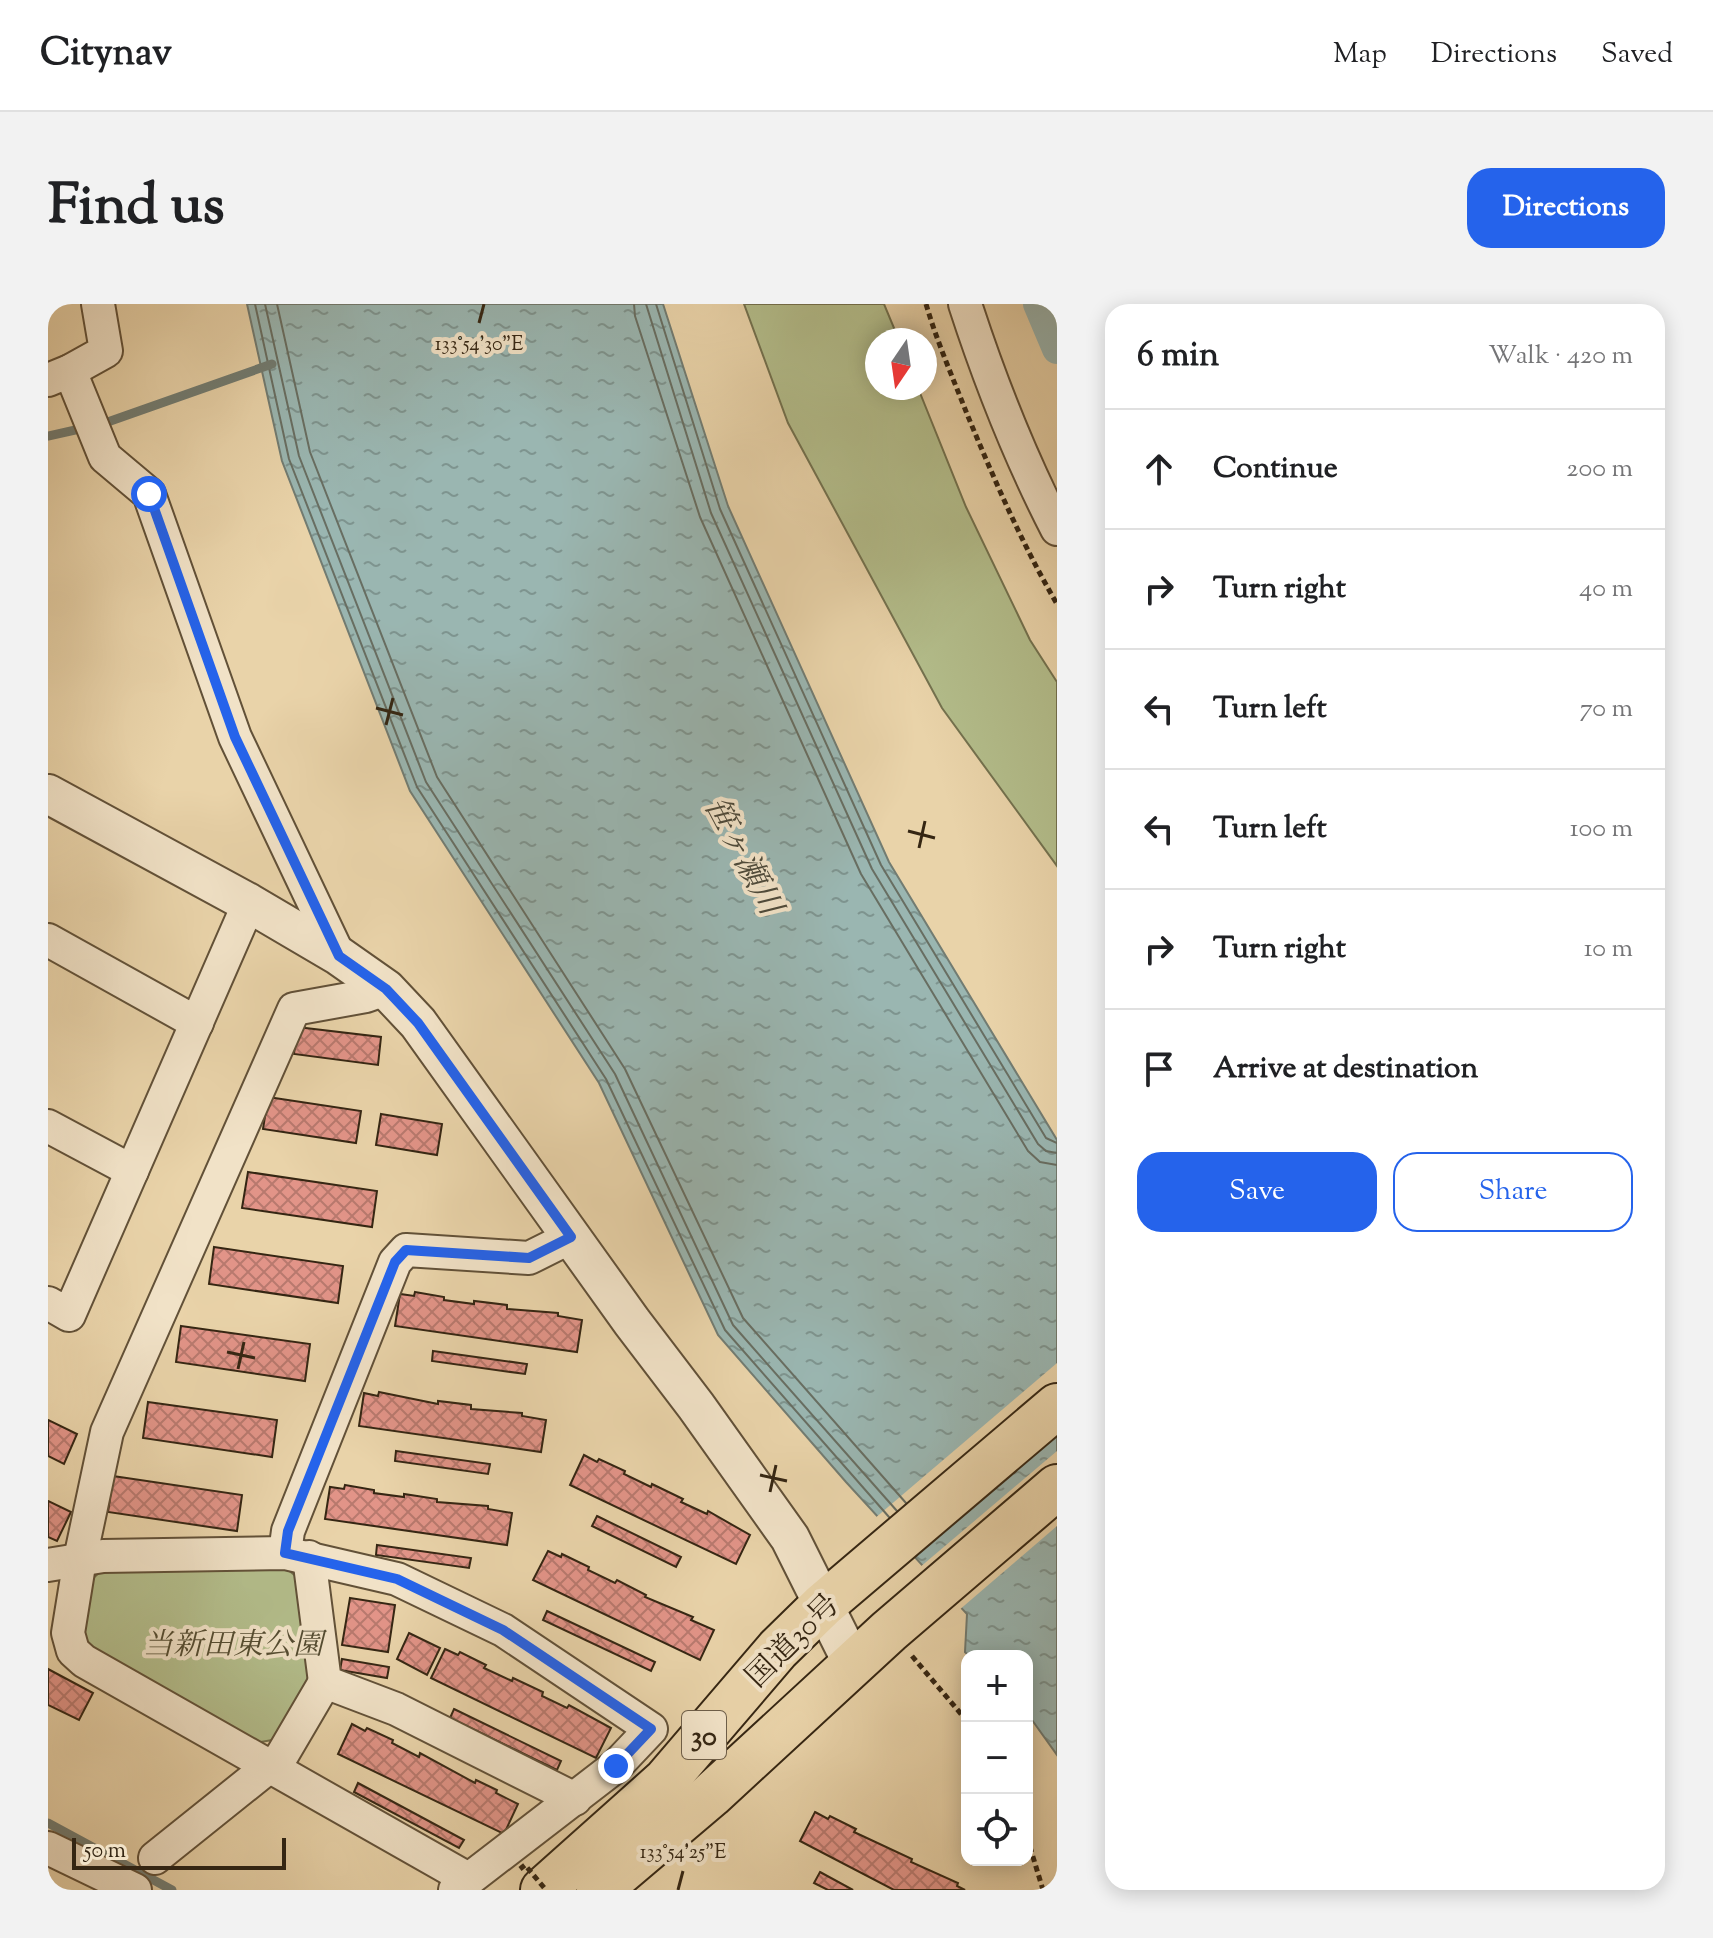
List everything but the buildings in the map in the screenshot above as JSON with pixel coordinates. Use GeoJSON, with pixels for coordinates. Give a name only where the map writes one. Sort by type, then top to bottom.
{"type":"FeatureCollection","features":[{"type":"Feature","properties":{"kind":"highway","name":"国道30号"},"geometry":{"type":"LineString","coordinates":[[536,1883],[665,1781],[778,1649],[823,1605],[1057,1406]]}},
{"type":"Feature","properties":{"kind":"highway","name":"国道30号"},"geometry":{"type":"LineString","coordinates":[[599,1890],[711,1795],[853,1664],[903,1636],[1057,1487]]}},
{"type":"Feature","properties":{"kind":"street"},"geometry":{"type":"LineString","coordinates":[[98,304],[106,351],[59,376],[83,402],[105,457],[149,494],[235,737],[339,956]]}},
{"type":"Feature","properties":{"kind":"street"},"geometry":{"type":"LineString","coordinates":[[965,304],[1036,488],[1057,529]]}},
{"type":"Feature","properties":{"kind":"street"},"geometry":{"type":"LineString","coordinates":[[48,794],[249,903],[339,956],[386,989],[418,1023],[790,1538],[853,1664]]}},
{"type":"Feature","properties":{"kind":"street"},"geometry":{"type":"LineString","coordinates":[[48,1303],[69,1315],[249,903]]}},
{"type":"Feature","properties":{"kind":"street"},"geometry":{"type":"LineString","coordinates":[[48,940],[197,1023]]}},
{"type":"Feature","properties":{"kind":"street"},"geometry":{"type":"LineString","coordinates":[[48,1565],[80,1559],[103,1556],[297,1555],[397,1579],[503,1630],[651,1729],[616,1766],[461,1885],[269,1767],[84,1661],[73,1651],[68,1633],[80,1559],[107,1432],[294,1009],[366,996],[386,989]]}},
{"type":"Feature","properties":{"kind":"street"},"geometry":{"type":"LineString","coordinates":[[48,1126],[132,1171]]}},
{"type":"Feature","properties":{"kind":"street"},"geometry":{"type":"LineString","coordinates":[[155,1858],[281,1757],[325,1682],[297,1555],[288,1531],[395,1262],[406,1250],[529,1258],[571,1237]]}},
{"type":"Feature","properties":{"kind":"street"},"geometry":{"type":"LineString","coordinates":[[325,1682],[396,1709],[575,1799]]}},
{"type":"Feature","properties":{"kind":"street"},"geometry":{"type":"LineString","coordinates":[[48,1848],[135,1890]]}},
{"type":"Feature","properties":{"kind":"path"},"geometry":{"type":"LineString","coordinates":[[903,1636],[961,1713]]}},
{"type":"Feature","properties":{"kind":"path"},"geometry":{"type":"LineString","coordinates":[[1033,1857],[1043,1890]]}},
{"type":"Feature","properties":{"kind":"green space"},"geometry":{"type":"Polygon","coordinates":[[[744,304],[884,304],[894,328],[865,328],[865,400],[923,400],[966,507],[1030,640],[1057,682],[1057,866],[942,708],[788,423],[744,304]]]}},
{"type":"Feature","properties":{"kind":"green space","name":"当新田東公園"},"geometry":{"type":"Polygon","coordinates":[[[104,1568],[287,1569],[298,1578],[310,1680],[278,1739],[255,1743],[82,1651],[86,1585],[104,1568]]]}},
{"type":"Feature","properties":{"kind":"water","name":"笹ヶ瀬川"},"geometry":{"type":"Polygon","coordinates":[[[247,304],[663,304],[728,506],[889,862],[1057,1140],[1057,1755],[1033,1721],[1033,1650],[965,1650],[967,1614],[718,1335],[599,1083],[410,791],[282,461],[247,304]]]}},
{"type":"Feature","properties":{"kind":"pier"},"geometry":{"type":"Polygon","coordinates":[[[1057,1363],[1057,1428],[907,1555],[874,1519],[1057,1363]]]}},
{"type":"Feature","properties":{"kind":"pier"},"geometry":{"type":"Polygon","coordinates":[[[1057,1451],[1057,1526],[958,1611],[919,1568],[1057,1451]]]}},
{"type":"Feature","properties":{"kind":"waterway"},"geometry":{"type":"LineString","coordinates":[[1038,304],[1057,349]]}},
{"type":"Feature","properties":{"kind":"waterway"},"geometry":{"type":"LineString","coordinates":[[48,436],[102,424],[272,364]]}},
{"type":"Feature","properties":{"kind":"waterway"},"geometry":{"type":"LineString","coordinates":[[48,1823],[172,1890]]}},
{"type":"Feature","properties":{"kind":"route"},"geometry":{"type":"LineString","coordinates":[[149,494],[235,737],[339,956],[386,989],[418,1023],[571,1237],[529,1258],[406,1250],[395,1262],[288,1531],[285,1553],[397,1579],[503,1630],[651,1729],[616,1766]]}}]}
